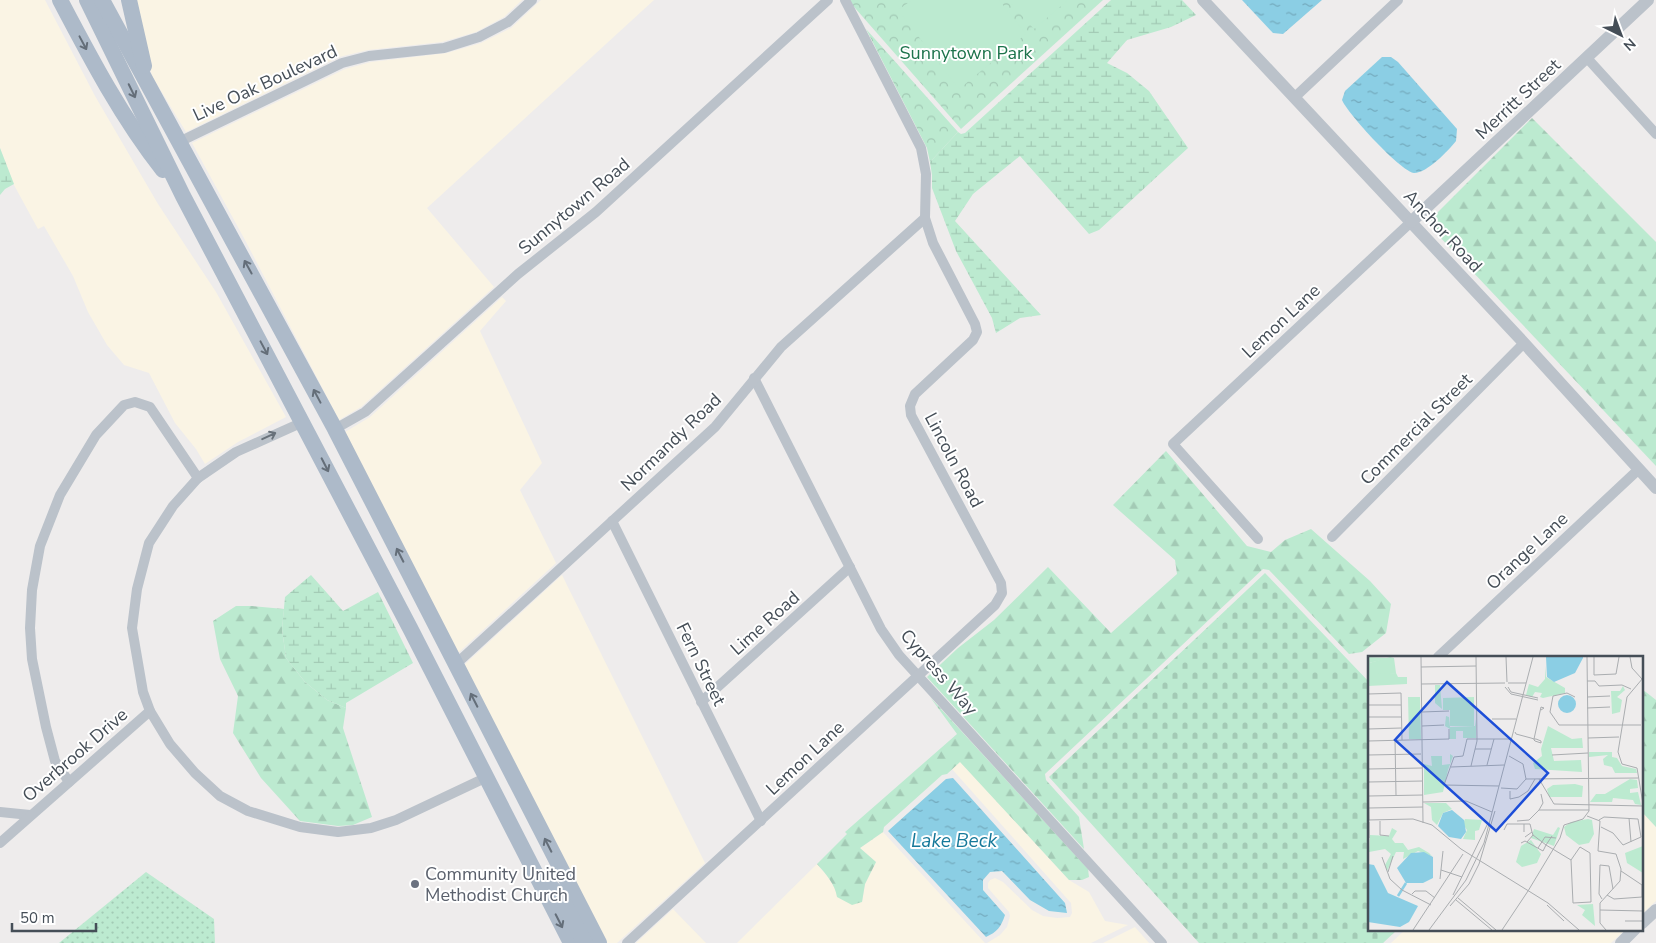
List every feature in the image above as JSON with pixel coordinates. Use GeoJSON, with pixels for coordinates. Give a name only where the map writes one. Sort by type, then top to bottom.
{"type":"FeatureCollection","features":[{"type":"Feature","properties":{"kind":"main road"},"geometry":{"type":"LineString","coordinates":[[60,0],[102,80],[143,145],[183,196]]}},
{"type":"Feature","properties":{"kind":"main road"},"geometry":{"type":"LineString","coordinates":[[87,0],[183,196],[410,628],[571,943]]}},
{"type":"Feature","properties":{"kind":"main road"},"geometry":{"type":"LineString","coordinates":[[102,0],[335,430],[599,943]]}},
{"type":"Feature","properties":{"kind":"main road"},"geometry":{"type":"LineString","coordinates":[[129,0],[148,85]]}},
{"type":"Feature","properties":{"kind":"main road"},"geometry":{"type":"LineString","coordinates":[[289,396],[314,420],[324,427],[335,430]]}},
{"type":"Feature","properties":{"kind":"main road"},"geometry":{"type":"LineString","coordinates":[[410,628],[438,654],[456,664]]}},
{"type":"Feature","properties":{"kind":"main road"},"geometry":{"type":"LineString","coordinates":[[485,778],[496,782],[528,804]]}},
{"type":"Feature","properties":{"kind":"main road"},"geometry":{"type":"LineString","coordinates":[[532,868],[560,896],[585,943]]}},
{"type":"Feature","properties":{"kind":"street","name":"Live Oak Boulevard"},"geometry":{"type":"LineString","coordinates":[[179,142],[342,63],[369,56],[444,48],[479,37],[508,22],[532,0]]}},
{"type":"Feature","properties":{"kind":"street","name":"Sunnytown Road"},"geometry":{"type":"LineString","coordinates":[[335,430],[365,412],[518,274],[596,212],[828,0]]}},
{"type":"Feature","properties":{"kind":"street"},"geometry":{"type":"LineString","coordinates":[[845,0],[921,148],[926,174],[925,218]]}},
{"type":"Feature","properties":{"kind":"street","name":"Anchor Road"},"geometry":{"type":"LineString","coordinates":[[1203,0],[1524,343],[1656,488]]}},
{"type":"Feature","properties":{"kind":"street"},"geometry":{"type":"LineString","coordinates":[[1295,97],[1398,0]]}},
{"type":"Feature","properties":{"kind":"street","name":"Merritt Street"},"geometry":{"type":"LineString","coordinates":[[1411,222],[1648,0]]}},
{"type":"Feature","properties":{"kind":"street"},"geometry":{"type":"LineString","coordinates":[[1587,58],[1656,134]]}},
{"type":"Feature","properties":{"kind":"street","name":"Lincoln Road"},"geometry":{"type":"LineString","coordinates":[[925,218],[932,243],[975,324],[977,332],[973,340],[915,394],[910,406],[911,414],[1001,583],[1002,593]]}},
{"type":"Feature","properties":{"kind":"street","name":"Normandy Road"},"geometry":{"type":"LineString","coordinates":[[456,664],[715,427],[781,347],[925,218]]}},
{"type":"Feature","properties":{"kind":"street","name":"Lemon Lane"},"geometry":{"type":"LineString","coordinates":[[1258,538],[1173,444],[1411,222]]}},
{"type":"Feature","properties":{"kind":"street","name":"Commercial Street"},"geometry":{"type":"LineString","coordinates":[[1332,537],[1524,343]]}},
{"type":"Feature","properties":{"kind":"street","name":"Cypress Way"},"geometry":{"type":"LineString","coordinates":[[754,378],[881,629],[899,655],[1162,943]]}},
{"type":"Feature","properties":{"kind":"street"},"geometry":{"type":"LineString","coordinates":[[69,782],[54,760],[32,659],[30,628],[32,590],[40,546],[60,495],[96,435],[124,405],[135,402],[150,407],[198,478]]}},
{"type":"Feature","properties":{"kind":"street"},"geometry":{"type":"LineString","coordinates":[[302,422],[236,452],[198,478],[173,506],[148,543],[137,589],[132,628],[143,692],[150,711],[170,744],[195,773],[220,796],[248,810],[300,827],[338,832],[371,828],[396,820],[485,778]]}},
{"type":"Feature","properties":{"kind":"street","name":"Orange Lane"},"geometry":{"type":"LineString","coordinates":[[1439,656],[1638,469]]}},
{"type":"Feature","properties":{"kind":"street","name":"Fern Street"},"geometry":{"type":"LineString","coordinates":[[612,521],[761,820]]}},
{"type":"Feature","properties":{"kind":"street","name":"Lime Road"},"geometry":{"type":"LineString","coordinates":[[701,702],[850,567]]}},
{"type":"Feature","properties":{"kind":"street","name":"Lemon Lane"},"geometry":{"type":"LineString","coordinates":[[627,943],[919,676],[995,605],[1002,593]]}},
{"type":"Feature","properties":{"kind":"street","name":"Overbrook Drive"},"geometry":{"type":"LineString","coordinates":[[0,843],[150,711]]}},
{"type":"Feature","properties":{"kind":"street"},"geometry":{"type":"LineString","coordinates":[[0,812],[30,815]]}},
{"type":"Feature","properties":{"kind":"street"},"geometry":{"type":"LineString","coordinates":[[1644,921],[1656,910]]}},
{"type":"Feature","properties":{"kind":"street"},"geometry":{"type":"LineString","coordinates":[[1620,943],[1634,930]]}},
{"type":"Feature","properties":{"kind":"shaded area"},"geometry":{"type":"Polygon","coordinates":[[[0,0],[45,0],[95,96],[158,204],[216,292],[286,417],[238,442],[205,464],[196,449],[175,423],[149,373],[124,365],[107,345],[88,312],[73,276],[44,226],[38,229],[14,185],[0,148],[0,0]]]}},
{"type":"Feature","properties":{"kind":"shaded area"},"geometry":{"type":"Polygon","coordinates":[[[135,0],[522,0],[504,17],[476,32],[442,42],[368,50],[339,57],[186,132],[152,76],[135,0]]]}},
{"type":"Feature","properties":{"kind":"shaded area"},"geometry":{"type":"Polygon","coordinates":[[[541,0],[654,0],[427,208],[494,287],[361,407],[339,420],[192,143],[345,69],[371,62],[447,53],[481,43],[511,28],[541,0]]]}},
{"type":"Feature","properties":{"kind":"shaded area"},"geometry":{"type":"Polygon","coordinates":[[[502,297],[506,301],[480,331],[542,463],[520,490],[556,563],[457,654],[345,432],[370,417],[502,297]]]}},
{"type":"Feature","properties":{"kind":"shaded area"},"geometry":{"type":"Polygon","coordinates":[[[562,575],[705,863],[617,943],[606,943],[463,666],[562,575]]]}},
{"type":"Feature","properties":{"kind":"shaded area"},"geometry":{"type":"Polygon","coordinates":[[[960,761],[1069,880],[1089,892],[1105,921],[1128,925],[1091,943],[987,943],[1000,935],[1007,927],[1010,916],[1009,912],[988,888],[990,880],[995,878],[1003,882],[1032,910],[1043,916],[1070,917],[1072,913],[1071,903],[952,769],[960,761]]]}},
{"type":"Feature","properties":{"kind":"shaded area"},"geometry":{"type":"Polygon","coordinates":[[[1644,814],[1656,827],[1656,901],[1644,912],[1644,814]]]}},
{"type":"Feature","properties":{"kind":"shaded area"},"geometry":{"type":"Polygon","coordinates":[[[883,832],[985,943],[737,943],[817,864],[836,890],[862,902],[865,884],[876,862],[860,848],[883,832]]]}},
{"type":"Feature","properties":{"kind":"shaded area"},"geometry":{"type":"Polygon","coordinates":[[[673,909],[706,943],[636,943],[673,909]]]}},
{"type":"Feature","properties":{"kind":"shaded area"},"geometry":{"type":"Polygon","coordinates":[[[1135,927],[1149,943],[1103,943],[1135,927]]]}},
{"type":"Feature","properties":{"kind":"shaded area"},"geometry":{"type":"Polygon","coordinates":[[[1405,930],[1625,930],[1611,943],[1391,943],[1405,930]]]}},
{"type":"Feature","properties":{"kind":"green space","name":"Sunnytown Park"},"geometry":{"type":"Polygon","coordinates":[[[848,0],[1103,0],[961,129],[848,0]]]}},
{"type":"Feature","properties":{"kind":"green space"},"geometry":{"type":"Polygon","coordinates":[[[912,0],[999,0],[1026,34],[959,89],[898,10],[912,0]]]}},
{"type":"Feature","properties":{"kind":"green space"},"geometry":{"type":"Polygon","coordinates":[[[1008,0],[1068,0],[1034,29],[1008,0]]]}},
{"type":"Feature","properties":{"kind":"green space"},"geometry":{"type":"Polygon","coordinates":[[[1111,0],[1182,0],[1196,15],[1171,27],[1127,40],[1107,63],[1127,73],[1149,91],[1188,148],[1099,230],[1089,234],[1020,156],[973,194],[955,221],[1041,315],[1020,318],[996,333],[992,318],[956,251],[932,188],[930,162],[958,132],[961,134],[965,133],[1111,0]]]}},
{"type":"Feature","properties":{"kind":"green space"},"geometry":{"type":"Polygon","coordinates":[[[866,29],[958,132],[930,162],[927,148],[866,29]]]}},
{"type":"Feature","properties":{"kind":"green space"},"geometry":{"type":"Polygon","coordinates":[[[1532,118],[1656,242],[1656,466],[1437,234],[1431,221],[1532,118]]]}},
{"type":"Feature","properties":{"kind":"green space"},"geometry":{"type":"Polygon","coordinates":[[[0,148],[14,184],[5,189],[0,195],[0,148]]]}},
{"type":"Feature","properties":{"kind":"green space"},"geometry":{"type":"Polygon","coordinates":[[[1166,451],[1247,546],[1271,552],[1285,540],[1311,529],[1370,581],[1391,604],[1386,633],[1362,652],[1349,654],[1269,570],[1263,569],[1045,774],[1046,780],[1079,817],[1084,849],[927,677],[958,648],[994,620],[1048,567],[1111,633],[1177,574],[1175,560],[1113,505],[1166,451]]]}},
{"type":"Feature","properties":{"kind":"green space"},"geometry":{"type":"Polygon","coordinates":[[[1265,573],[1368,681],[1368,930],[1397,930],[1383,943],[1199,943],[1049,777],[1265,573]]]}},
{"type":"Feature","properties":{"kind":"green space"},"geometry":{"type":"Polygon","coordinates":[[[311,575],[343,611],[378,592],[413,663],[346,703],[346,708],[327,700],[305,682],[286,658],[282,629],[285,597],[311,575]]]}},
{"type":"Feature","properties":{"kind":"green space"},"geometry":{"type":"Polygon","coordinates":[[[236,606],[284,609],[282,629],[286,658],[305,682],[327,700],[346,708],[343,728],[372,817],[353,825],[338,826],[300,821],[261,778],[233,733],[238,696],[220,659],[213,621],[236,606]]]}},
{"type":"Feature","properties":{"kind":"green space"},"geometry":{"type":"Polygon","coordinates":[[[1644,691],[1656,700],[1656,827],[1644,814],[1644,691]]]}},
{"type":"Feature","properties":{"kind":"green space"},"geometry":{"type":"Polygon","coordinates":[[[930,697],[1088,869],[1089,877],[1082,880],[1069,880],[960,762],[947,774],[942,775],[884,827],[883,832],[860,848],[876,862],[865,884],[862,902],[852,905],[837,897],[832,883],[817,864],[847,834],[845,832],[957,734],[930,697]]]}},
{"type":"Feature","properties":{"kind":"green space"},"geometry":{"type":"Polygon","coordinates":[[[146,872],[214,919],[215,943],[59,943],[146,872]]]}},
{"type":"Feature","properties":{"kind":"water"},"geometry":{"type":"Polygon","coordinates":[[[1242,0],[1322,0],[1283,34],[1273,33],[1242,0]]]}},
{"type":"Feature","properties":{"kind":"water"},"geometry":{"type":"Polygon","coordinates":[[[1382,57],[1391,57],[1398,62],[1457,129],[1456,141],[1437,161],[1419,172],[1414,173],[1407,170],[1387,153],[1354,117],[1342,100],[1345,91],[1382,57]]]}},
{"type":"Feature","properties":{"kind":"water","name":"Lake Beck"},"geometry":{"type":"Polygon","coordinates":[[[953,778],[1065,903],[1067,913],[1049,911],[1030,900],[1002,871],[990,872],[983,880],[983,890],[1005,915],[998,929],[986,937],[888,831],[946,779],[953,778]]]}},
{"type":"Feature","properties":{"kind":"place","name":"Community United Methodist Church"},"geometry":{"type":"Point","coordinates":[415,884]}}]}
